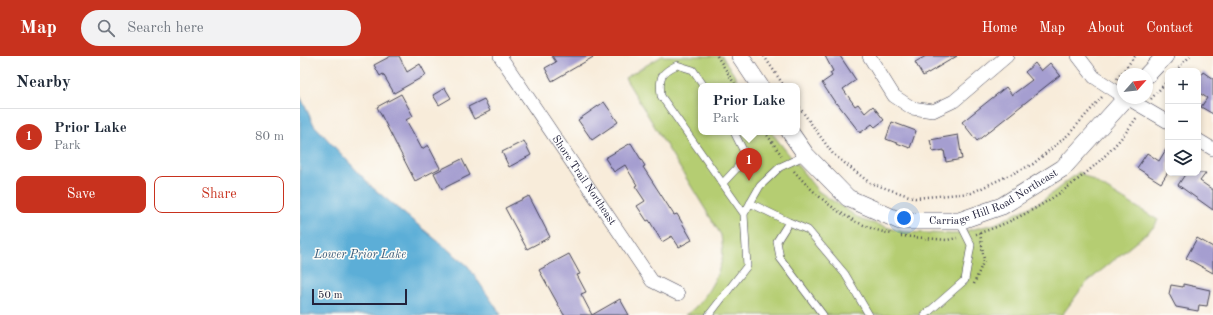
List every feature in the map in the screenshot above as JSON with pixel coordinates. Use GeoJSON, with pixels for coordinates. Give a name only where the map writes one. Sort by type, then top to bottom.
{"type":"FeatureCollection","features":[{"type":"Feature","properties":{"kind":"street","name":"Shore Trail Northeast"},"geometry":{"type":"LineString","coordinates":[[501,56],[652,282],[678,294]]}},
{"type":"Feature","properties":{"kind":"street"},"geometry":{"type":"LineString","coordinates":[[740,56],[758,83]]}},
{"type":"Feature","properties":{"kind":"street"},"geometry":{"type":"LineString","coordinates":[[869,56],[894,96],[912,108],[933,111],[954,101],[1007,56]]}},
{"type":"Feature","properties":{"kind":"street"},"geometry":{"type":"LineString","coordinates":[[1078,56],[1094,77],[1117,92]]}},
{"type":"Feature","properties":{"kind":"street"},"geometry":{"type":"LineString","coordinates":[[1153,69],[1165,56]]}},
{"type":"Feature","properties":{"kind":"street","name":"Carriage Hill Road Northeast"},"geometry":{"type":"LineString","coordinates":[[792,135],[806,155],[848,198],[900,221],[959,221],[1002,206],[1063,168],[1122,104]]}},
{"type":"Feature","properties":{"kind":"street"},"geometry":{"type":"LineString","coordinates":[[1137,104],[1165,120]]}},
{"type":"Feature","properties":{"kind":"street"},"geometry":{"type":"LineString","coordinates":[[1201,142],[1213,149]]}},
{"type":"Feature","properties":{"kind":"lane"},"geometry":{"type":"LineString","coordinates":[[702,83],[693,70],[677,65],[665,71],[659,81],[661,96],[744,214],[747,266],[709,315]]}},
{"type":"Feature","properties":{"kind":"lane"},"geometry":{"type":"LineString","coordinates":[[723,183],[736,168],[745,154],[736,135]]}},
{"type":"Feature","properties":{"kind":"lane"},"geometry":{"type":"LineString","coordinates":[[744,214],[760,186],[780,167],[806,155]]}},
{"type":"Feature","properties":{"kind":"lane"},"geometry":{"type":"LineString","coordinates":[[750,203],[808,230],[845,274],[870,315]]}},
{"type":"Feature","properties":{"kind":"lane"},"geometry":{"type":"LineString","coordinates":[[925,315],[965,280],[971,245],[959,221]]}},
{"type":"Feature","properties":{"kind":"lane"},"geometry":{"type":"LineString","coordinates":[[789,222],[777,241],[780,258],[823,315]]}},
{"type":"Feature","properties":{"kind":"path"},"geometry":{"type":"LineString","coordinates":[[717,56],[734,83]]}},
{"type":"Feature","properties":{"kind":"path"},"geometry":{"type":"LineString","coordinates":[[764,56],[782,83]]}},
{"type":"Feature","properties":{"kind":"path"},"geometry":{"type":"LineString","coordinates":[[800,108],[833,154],[870,183],[915,198],[971,193],[1033,164],[1069,134],[1111,88],[1135,56]]}},
{"type":"Feature","properties":{"kind":"path"},"geometry":{"type":"LineString","coordinates":[[1179,68],[1190,56]]}},
{"type":"Feature","properties":{"kind":"path"},"geometry":{"type":"LineString","coordinates":[[767,135],[787,164],[806,185],[835,210],[858,223],[882,232],[909,238],[947,240],[967,237],[1032,212],[1068,187],[1104,156],[1132,126],[1144,108],[1165,84]]}},
{"type":"Feature","properties":{"kind":"green space"},"geometry":{"type":"Polygon","coordinates":[[[662,56],[722,56],[739,83],[698,83],[698,135],[773,135],[818,191],[862,220],[903,232],[953,234],[995,224],[1042,201],[1079,172],[1158,220],[1154,227],[1085,284],[1062,315],[685,315],[697,306],[716,277],[723,253],[721,235],[625,78],[662,56]]]}},
{"type":"Feature","properties":{"kind":"water","name":"Lower Prior Lake"},"geometry":{"type":"Polygon","coordinates":[[[300,96],[314,125],[373,188],[468,266],[501,315],[300,315],[300,96]]]}},
{"type":"Feature","properties":{"kind":"building"},"geometry":{"type":"Polygon","coordinates":[[[391,56],[399,56],[407,72],[420,64],[426,75],[394,93],[383,74],[380,76],[374,65],[391,56]]]}},
{"type":"Feature","properties":{"kind":"building"},"geometry":{"type":"Polygon","coordinates":[[[552,56],[595,56],[552,81],[545,68],[556,62],[552,56]]]}},
{"type":"Feature","properties":{"kind":"building"},"geometry":{"type":"Polygon","coordinates":[[[825,56],[840,56],[856,80],[843,89],[855,106],[858,104],[865,113],[873,106],[884,120],[875,127],[872,124],[860,133],[837,103],[836,104],[822,83],[832,76],[830,73],[833,71],[825,56]]]}},
{"type":"Feature","properties":{"kind":"building"},"geometry":{"type":"Polygon","coordinates":[[[926,56],[957,56],[923,76],[915,62],[926,56]]]}},
{"type":"Feature","properties":{"kind":"building"},"geometry":{"type":"Polygon","coordinates":[[[1035,63],[1041,71],[1050,63],[1060,75],[977,141],[962,122],[1006,87],[1012,95],[1032,80],[1025,72],[1035,63]]]}},
{"type":"Feature","properties":{"kind":"building"},"geometry":{"type":"Polygon","coordinates":[[[1203,72],[1213,79],[1213,114],[1201,107],[1207,98],[1201,94],[1201,75],[1203,72]]]}},
{"type":"Feature","properties":{"kind":"building"},"geometry":{"type":"Polygon","coordinates":[[[445,88],[451,98],[439,105],[433,95],[445,88]]]}},
{"type":"Feature","properties":{"kind":"building"},"geometry":{"type":"Polygon","coordinates":[[[401,94],[413,116],[406,120],[422,149],[428,145],[440,168],[415,181],[377,107],[401,94]]]}},
{"type":"Feature","properties":{"kind":"building"},"geometry":{"type":"Polygon","coordinates":[[[484,99],[490,111],[474,119],[468,107],[484,99]]]}},
{"type":"Feature","properties":{"kind":"building"},"geometry":{"type":"Polygon","coordinates":[[[604,102],[618,122],[592,140],[578,120],[604,102]]]}},
{"type":"Feature","properties":{"kind":"building"},"geometry":{"type":"Polygon","coordinates":[[[892,122],[916,131],[910,148],[886,139],[892,122]]]}},
{"type":"Feature","properties":{"kind":"building"},"geometry":{"type":"Polygon","coordinates":[[[958,135],[962,159],[946,162],[944,150],[933,152],[930,140],[958,135]]]}},
{"type":"Feature","properties":{"kind":"building"},"geometry":{"type":"Polygon","coordinates":[[[524,141],[531,155],[509,167],[502,152],[524,141]]]}},
{"type":"Feature","properties":{"kind":"building"},"geometry":{"type":"Polygon","coordinates":[[[631,143],[645,166],[643,167],[674,215],[677,214],[692,240],[679,247],[672,236],[662,242],[649,220],[647,221],[637,206],[645,201],[635,186],[637,185],[625,165],[614,172],[605,158],[631,143]]]}},
{"type":"Feature","properties":{"kind":"building"},"geometry":{"type":"Polygon","coordinates":[[[1165,151],[1165,176],[1161,183],[1137,168],[1147,153],[1159,161],[1165,151]]]}},
{"type":"Feature","properties":{"kind":"building"},"geometry":{"type":"Polygon","coordinates":[[[462,159],[470,175],[442,189],[434,173],[462,159]]]}},
{"type":"Feature","properties":{"kind":"building"},"geometry":{"type":"Polygon","coordinates":[[[1201,173],[1206,173],[1200,181],[1213,190],[1213,210],[1178,185],[1184,176],[1201,176],[1201,173]]]}},
{"type":"Feature","properties":{"kind":"building"},"geometry":{"type":"Polygon","coordinates":[[[529,196],[550,237],[527,249],[505,208],[529,196]]]}},
{"type":"Feature","properties":{"kind":"building"},"geometry":{"type":"Polygon","coordinates":[[[1197,238],[1213,247],[1213,273],[1186,258],[1197,238]]]}},
{"type":"Feature","properties":{"kind":"building"},"geometry":{"type":"Polygon","coordinates":[[[569,254],[580,274],[577,275],[586,292],[581,294],[592,315],[564,315],[539,270],[569,254]]]}},
{"type":"Feature","properties":{"kind":"building"},"geometry":{"type":"Polygon","coordinates":[[[1183,284],[1210,290],[1207,306],[1199,305],[1198,311],[1176,307],[1169,294],[1171,285],[1183,287],[1183,284]]]}},
{"type":"Feature","properties":{"kind":"building"},"geometry":{"type":"Polygon","coordinates":[[[620,299],[629,315],[592,315],[620,299]]]}},
{"type":"Feature","properties":{"kind":"place","name":"Prior Lake"},"geometry":{"type":"Point","coordinates":[749,181]}}]}
